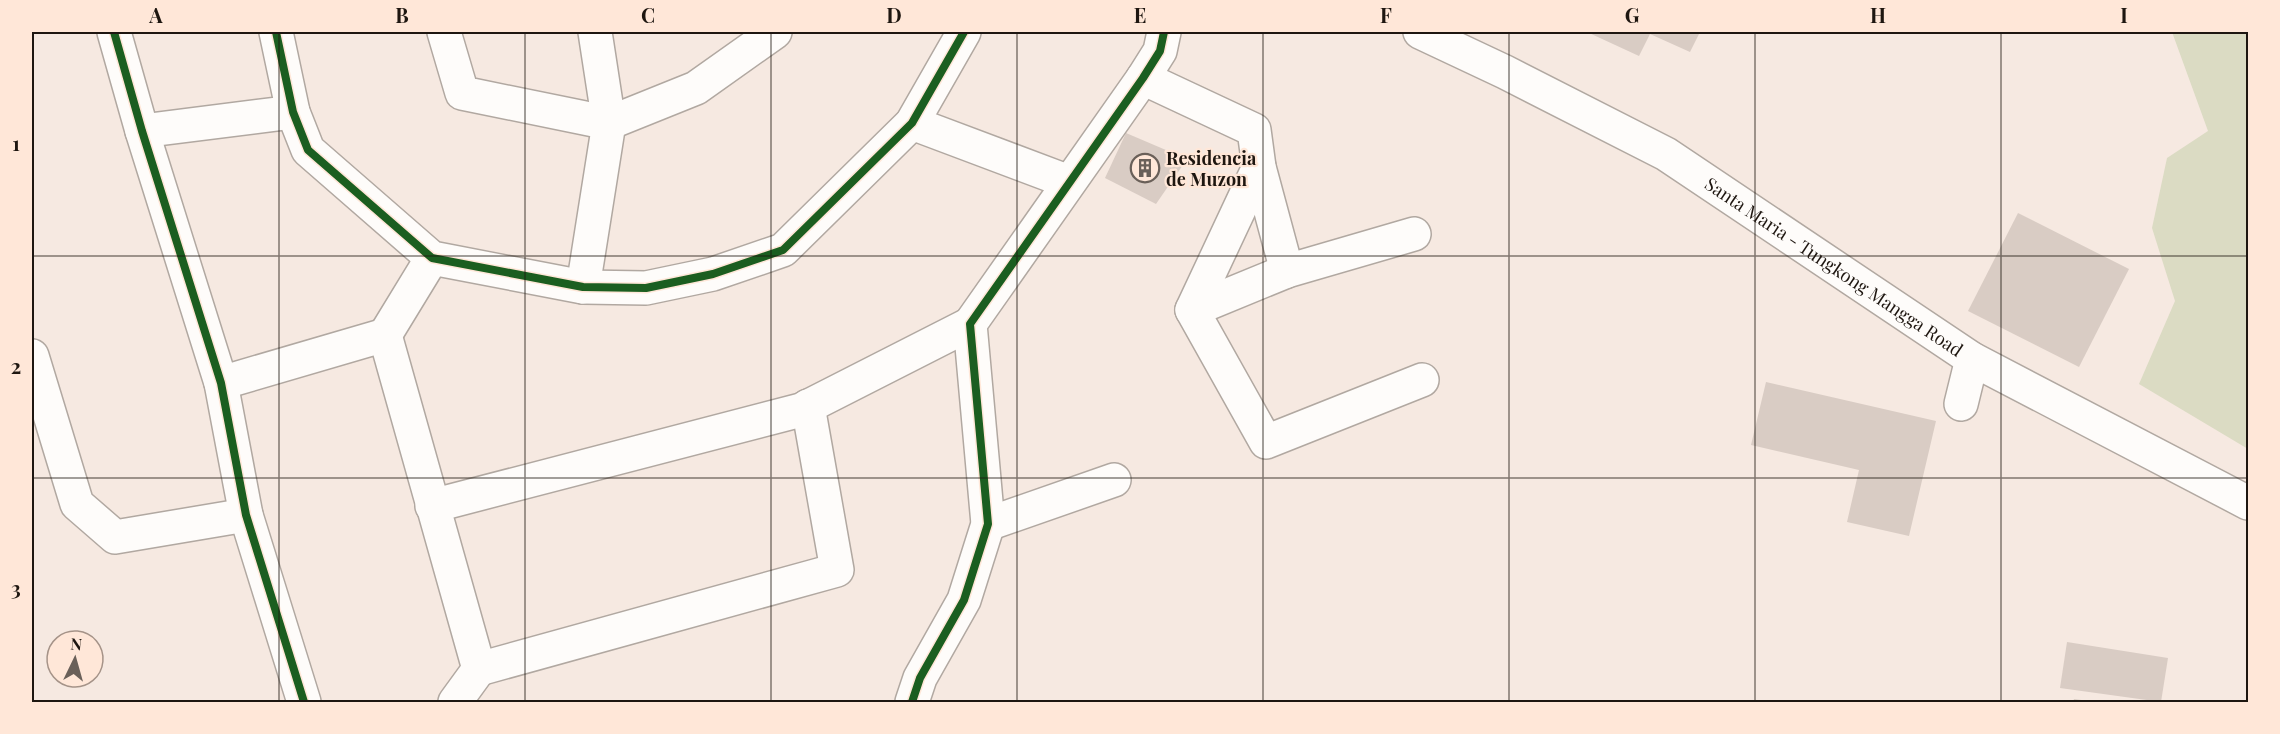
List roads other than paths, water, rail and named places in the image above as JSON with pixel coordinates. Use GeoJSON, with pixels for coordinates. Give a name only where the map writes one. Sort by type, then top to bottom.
{"type":"FeatureCollection","features":[{"type":"Feature","properties":{"kind":"street"},"geometry":{"type":"LineString","coordinates":[[114,32],[142,131],[221,383],[246,515],[304,702]]}},
{"type":"Feature","properties":{"kind":"street"},"geometry":{"type":"LineString","coordinates":[[276,32],[293,112],[308,150],[432,258],[583,286],[646,288],[713,274],[783,250],[912,123],[964,32]]}},
{"type":"Feature","properties":{"kind":"street"},"geometry":{"type":"LineString","coordinates":[[444,32],[462,93],[609,123],[696,88],[775,32]]}},
{"type":"Feature","properties":{"kind":"street"},"geometry":{"type":"LineString","coordinates":[[583,286],[609,123],[595,32]]}},
{"type":"Feature","properties":{"kind":"street"},"geometry":{"type":"LineString","coordinates":[[432,506],[808,406],[970,324],[1143,78],[1162,41],[1190,32]]}},
{"type":"Feature","properties":{"kind":"street","name":"Santa Maria - Tungkong Mangga Road"},"geometry":{"type":"LineString","coordinates":[[1420,32],[1505,72],[1666,154],[1972,358],[2248,503]]}},
{"type":"Feature","properties":{"kind":"street"},"geometry":{"type":"LineString","coordinates":[[1143,78],[1254,130],[1259,167],[1287,271]]}},
{"type":"Feature","properties":{"kind":"street"},"geometry":{"type":"LineString","coordinates":[[142,131],[293,112]]}},
{"type":"Feature","properties":{"kind":"street"},"geometry":{"type":"LineString","coordinates":[[912,123],[1069,182]]}},
{"type":"Feature","properties":{"kind":"street"},"geometry":{"type":"LineString","coordinates":[[1192,310],[1259,167]]}},
{"type":"Feature","properties":{"kind":"street"},"geometry":{"type":"LineString","coordinates":[[1192,310],[1287,271],[1414,234]]}},
{"type":"Feature","properties":{"kind":"street"},"geometry":{"type":"LineString","coordinates":[[221,383],[385,335],[432,258]]}},
{"type":"Feature","properties":{"kind":"street"},"geometry":{"type":"LineString","coordinates":[[1192,310],[1266,442],[1422,380]]}},
{"type":"Feature","properties":{"kind":"street"},"geometry":{"type":"LineString","coordinates":[[912,702],[920,678],[964,600],[988,524],[970,324]]}},
{"type":"Feature","properties":{"kind":"street"},"geometry":{"type":"LineString","coordinates":[[385,335],[479,669]]}},
{"type":"Feature","properties":{"kind":"street"},"geometry":{"type":"LineString","coordinates":[[32,356],[37,393],[77,504],[115,537],[246,515]]}},
{"type":"Feature","properties":{"kind":"street"},"geometry":{"type":"LineString","coordinates":[[1961,404],[1972,358]]}},
{"type":"Feature","properties":{"kind":"street"},"geometry":{"type":"LineString","coordinates":[[455,702],[479,669],[837,570],[808,406]]}},
{"type":"Feature","properties":{"kind":"street"},"geometry":{"type":"LineString","coordinates":[[988,524],[1114,480]]}},
{"type":"Feature","properties":{"kind":"place","name":"Residencia de Muzon"},"geometry":{"type":"Point","coordinates":[1145,168]}}]}
